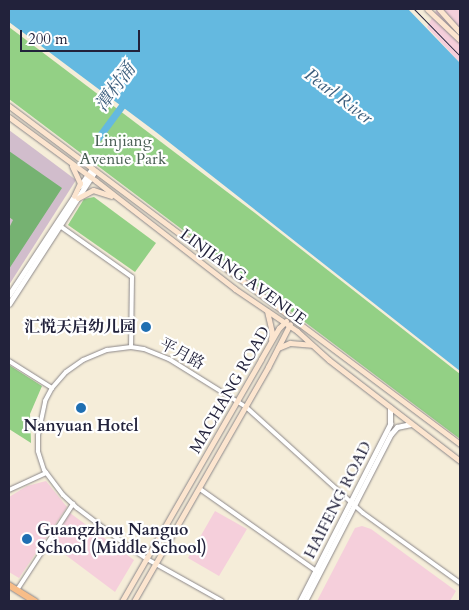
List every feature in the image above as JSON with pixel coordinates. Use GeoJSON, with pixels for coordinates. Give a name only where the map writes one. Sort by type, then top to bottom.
{"type":"FeatureCollection","features":[{"type":"Feature","properties":{"kind":"main road"},"geometry":{"type":"LineString","coordinates":[[427,9],[460,40]]}},
{"type":"Feature","properties":{"kind":"main road"},"geometry":{"type":"LineString","coordinates":[[439,9],[460,32]]}},
{"type":"Feature","properties":{"kind":"main road","name":"LINJIANG AVENUE"},"geometry":{"type":"LineString","coordinates":[[9,106],[460,444]]}},
{"type":"Feature","properties":{"kind":"main road","name":"LINJIANG AVENUE"},"geometry":{"type":"LineString","coordinates":[[9,117],[235,289],[290,326],[329,360],[460,461]]}},
{"type":"Feature","properties":{"kind":"main road"},"geometry":{"type":"LineString","coordinates":[[69,162],[80,180],[76,197]]}},
{"type":"Feature","properties":{"kind":"main road"},"geometry":{"type":"LineString","coordinates":[[76,197],[88,191],[99,190],[121,201]]}},
{"type":"Feature","properties":{"kind":"main road"},"geometry":{"type":"LineString","coordinates":[[137,213],[138,206],[143,206]]}},
{"type":"Feature","properties":{"kind":"main road"},"geometry":{"type":"LineString","coordinates":[[235,289],[240,287],[239,280]]}},
{"type":"Feature","properties":{"kind":"main road"},"geometry":{"type":"LineString","coordinates":[[268,311],[272,333],[271,342],[276,342],[278,348],[290,343],[314,346]]}},
{"type":"Feature","properties":{"kind":"main road","name":"MACHANG ROAD"},"geometry":{"type":"LineString","coordinates":[[122,601],[271,342],[284,323],[290,318]]}},
{"type":"Feature","properties":{"kind":"main road","name":"MACHANG ROAD"},"geometry":{"type":"LineString","coordinates":[[134,601],[246,407],[290,326],[290,318]]}},
{"type":"Feature","properties":{"kind":"main road"},"geometry":{"type":"LineString","coordinates":[[329,360],[329,352],[336,352]]}},
{"type":"Feature","properties":{"kind":"main road"},"geometry":{"type":"LineString","coordinates":[[9,585],[35,601]]}},
{"type":"Feature","properties":{"kind":"street"},"geometry":{"type":"LineString","coordinates":[[9,295],[94,170]]}},
{"type":"Feature","properties":{"kind":"street"},"geometry":{"type":"LineString","coordinates":[[9,304],[60,226],[76,197]]}},
{"type":"Feature","properties":{"kind":"street"},"geometry":{"type":"LineString","coordinates":[[60,226],[132,277],[131,347]]}},
{"type":"Feature","properties":{"kind":"street","name":"平月路"},"geometry":{"type":"LineString","coordinates":[[222,601],[147,559],[73,504],[46,473],[38,451],[38,435],[45,401],[52,388],[66,372],[83,360],[108,350],[131,347],[144,349],[169,359],[246,407],[353,504],[418,554],[460,583]]}},
{"type":"Feature","properties":{"kind":"street"},"geometry":{"type":"LineString","coordinates":[[9,360],[52,388]]}},
{"type":"Feature","properties":{"kind":"street","name":"HAIFENG ROAD"},"geometry":{"type":"LineString","coordinates":[[353,504],[390,424],[390,408]]}},
{"type":"Feature","properties":{"kind":"street","name":"HAIFENG ROAD"},"geometry":{"type":"LineString","coordinates":[[305,601],[353,504],[394,429],[401,425],[411,424]]}},
{"type":"Feature","properties":{"kind":"street"},"geometry":{"type":"LineString","coordinates":[[9,490],[46,473]]}},
{"type":"Feature","properties":{"kind":"street"},"geometry":{"type":"LineString","coordinates":[[200,489],[318,572]]}},
{"type":"Feature","properties":{"kind":"street"},"geometry":{"type":"LineString","coordinates":[[17,590],[73,504]]}},
{"type":"Feature","properties":{"kind":"street","name":"HAIFENG ROAD"},"geometry":{"type":"LineString","coordinates":[[300,601],[318,572]]}},
{"type":"Feature","properties":{"kind":"shaded area"},"geometry":{"type":"Polygon","coordinates":[[[437,9],[460,9],[460,63],[427,27],[437,9]]]}},
{"type":"Feature","properties":{"kind":"shaded area"},"geometry":{"type":"Polygon","coordinates":[[[9,130],[76,180],[9,285],[9,130]]]}},
{"type":"Feature","properties":{"kind":"shaded area","name":"Guangzhou Nanguo School (Middle School)"},"geometry":{"type":"Polygon","coordinates":[[[46,481],[67,507],[19,578],[9,572],[9,497],[27,486],[46,481]]]}},
{"type":"Feature","properties":{"kind":"shaded area"},"geometry":{"type":"Polygon","coordinates":[[[215,511],[247,529],[219,576],[188,558],[215,511]]]}},
{"type":"Feature","properties":{"kind":"shaded area"},"geometry":{"type":"Polygon","coordinates":[[[70,513],[134,560],[115,592],[51,544],[70,513]]]}},
{"type":"Feature","properties":{"kind":"shaded area"},"geometry":{"type":"Polygon","coordinates":[[[362,526],[371,529],[456,591],[450,601],[317,601],[355,528],[362,526]]]}},
{"type":"Feature","properties":{"kind":"green space","name":"Linjiang Avenue Park"},"geometry":{"type":"Polygon","coordinates":[[[9,27],[255,213],[460,374],[460,439],[9,99],[9,27]]]}},
{"type":"Feature","properties":{"kind":"green space"},"geometry":{"type":"Polygon","coordinates":[[[9,151],[62,188],[9,269],[9,228],[13,220],[9,217],[9,151]]]}},
{"type":"Feature","properties":{"kind":"green space"},"geometry":{"type":"Polygon","coordinates":[[[94,197],[156,243],[135,272],[68,225],[84,199],[94,197]]]}},
{"type":"Feature","properties":{"kind":"green space"},"geometry":{"type":"Polygon","coordinates":[[[9,365],[42,386],[30,414],[31,443],[9,429],[9,365]]]}},
{"type":"Feature","properties":{"kind":"water","name":"Pearl River"},"geometry":{"type":"Polygon","coordinates":[[[9,9],[408,9],[460,63],[460,371],[156,132],[9,22],[9,9]]]}},
{"type":"Feature","properties":{"kind":"waterway","name":"潭村涌"},"geometry":{"type":"LineString","coordinates":[[98,138],[126,100]]}},
{"type":"Feature","properties":{"kind":"tram line"},"geometry":{"type":"LineString","coordinates":[[414,9],[460,56]]}},
{"type":"Feature","properties":{"kind":"place","name":"汇悦天启幼儿园"},"geometry":{"type":"Point","coordinates":[146,327]}},
{"type":"Feature","properties":{"kind":"place","name":"Nanyuan Hotel"},"geometry":{"type":"Point","coordinates":[81,408]}},
{"type":"Feature","properties":{"kind":"place","name":"Guangzhou Nanguo School (Middle School)"},"geometry":{"type":"Point","coordinates":[27,539]}}]}
